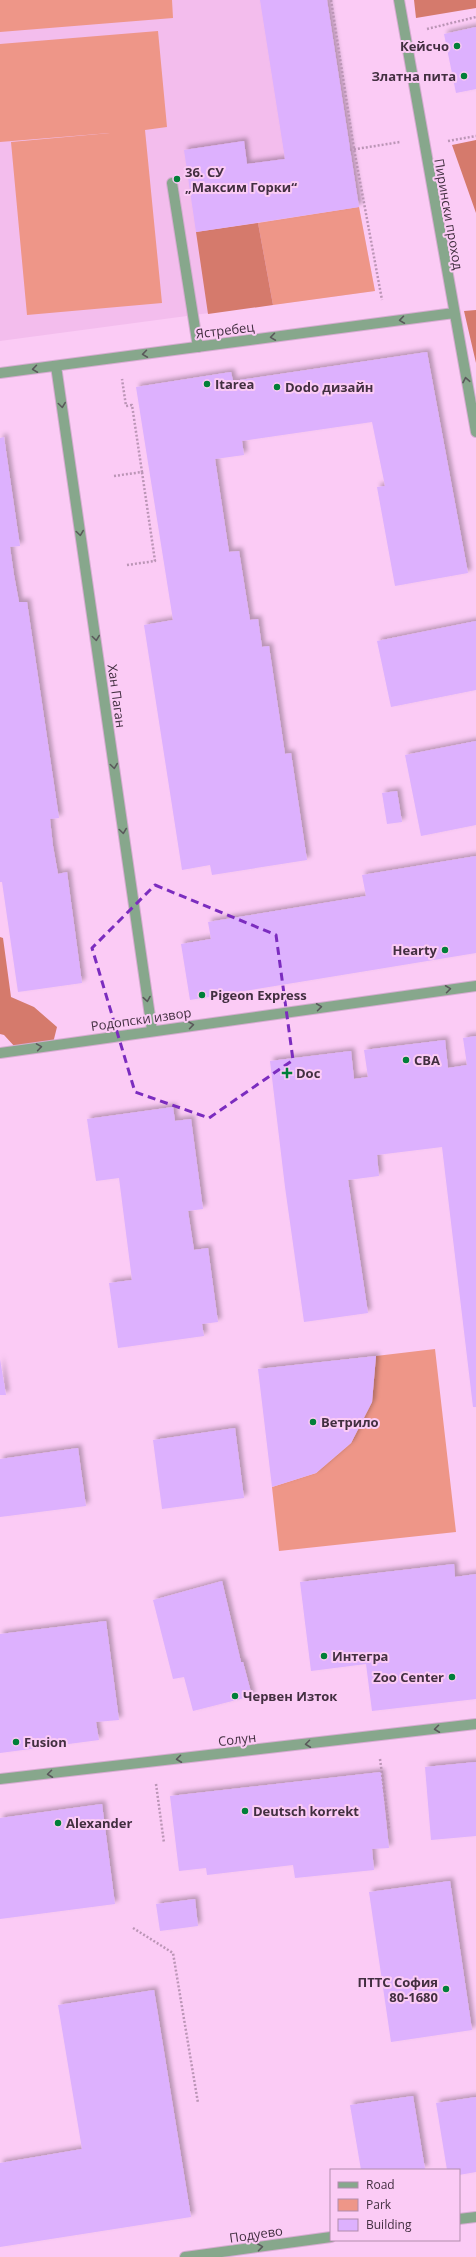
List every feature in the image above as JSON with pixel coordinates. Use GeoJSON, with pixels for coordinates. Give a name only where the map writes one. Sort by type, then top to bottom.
{"type":"FeatureCollection","features":[{"type":"Feature","properties":{"kind":"street","name":"Пирински проход"},"geometry":{"type":"LineString","coordinates":[[399,0],[476,432]]}},
{"type":"Feature","properties":{"kind":"street"},"geometry":{"type":"LineString","coordinates":[[172,184],[198,347]]}},
{"type":"Feature","properties":{"kind":"street","name":"Ястребец"},"geometry":{"type":"LineString","coordinates":[[0,373],[454,313]]}},
{"type":"Feature","properties":{"kind":"street","name":"Хан Паган"},"geometry":{"type":"LineString","coordinates":[[56,366],[152,1030]]}},
{"type":"Feature","properties":{"kind":"street","name":"Родопски извор"},"geometry":{"type":"LineString","coordinates":[[0,1053],[152,1030],[476,986]]}},
{"type":"Feature","properties":{"kind":"street","name":"Солун"},"geometry":{"type":"LineString","coordinates":[[0,1779],[476,1724]]}},
{"type":"Feature","properties":{"kind":"street"},"geometry":{"type":"LineString","coordinates":[[460,2219],[476,2217]]}},
{"type":"Feature","properties":{"kind":"street","name":"Подуево"},"geometry":{"type":"LineString","coordinates":[[185,2257],[330,2237]]}},
{"type":"Feature","properties":{"kind":"path"},"geometry":{"type":"LineString","coordinates":[[331,0],[354,149],[386,322]]}},
{"type":"Feature","properties":{"kind":"path"},"geometry":{"type":"LineString","coordinates":[[405,33],[476,17]]}},
{"type":"Feature","properties":{"kind":"path"},"geometry":{"type":"LineString","coordinates":[[424,146],[476,136]]}},
{"type":"Feature","properties":{"kind":"path"},"geometry":{"type":"LineString","coordinates":[[350,150],[400,142]]}},
{"type":"Feature","properties":{"kind":"path"},"geometry":{"type":"LineString","coordinates":[[122,378],[126,406],[132,405],[154,561],[127,565]]}},
{"type":"Feature","properties":{"kind":"path"},"geometry":{"type":"LineString","coordinates":[[114,476],[142,472]]}},
{"type":"Feature","properties":{"kind":"path"},"geometry":{"type":"LineString","coordinates":[[380,1759],[389,1827],[387,1827]]}},
{"type":"Feature","properties":{"kind":"path"},"geometry":{"type":"LineString","coordinates":[[156,1782],[164,1843]]}},
{"type":"Feature","properties":{"kind":"path"},"geometry":{"type":"LineString","coordinates":[[133,1928],[173,1953],[198,2103]]}},
{"type":"Feature","properties":{"kind":"highlighted area"},"geometry":{"type":"Polygon","coordinates":[[[155,885],[276,935],[293,1060],[209,1118],[135,1092],[92,948],[155,885]]]}},
{"type":"Feature","properties":{"kind":"shaded area","name":"36. СУ „Максим Горки“"},"geometry":{"type":"Polygon","coordinates":[[[0,0],[327,0],[359,207],[375,291],[0,341],[0,0]]]}},
{"type":"Feature","properties":{"kind":"shaded area"},"geometry":{"type":"Polygon","coordinates":[[[414,0],[476,0],[476,8],[416,18],[414,0]]]}},
{"type":"Feature","properties":{"kind":"shaded area"},"geometry":{"type":"Polygon","coordinates":[[[476,140],[476,213],[452,145],[476,140]]]}},
{"type":"Feature","properties":{"kind":"shaded area"},"geometry":{"type":"Polygon","coordinates":[[[258,223],[273,305],[208,314],[196,232],[258,223]]]}},
{"type":"Feature","properties":{"kind":"shaded area"},"geometry":{"type":"Polygon","coordinates":[[[476,310],[476,363],[464,311],[476,310]]]}},
{"type":"Feature","properties":{"kind":"shaded area"},"geometry":{"type":"Polygon","coordinates":[[[0,937],[3,938],[11,997],[34,1007],[57,1027],[53,1043],[16,1048],[4,1035],[0,1034],[0,937]]]}},
{"type":"Feature","properties":{"kind":"green space"},"geometry":{"type":"Polygon","coordinates":[[[0,0],[172,0],[173,18],[0,32],[0,0]]]}},
{"type":"Feature","properties":{"kind":"green space"},"geometry":{"type":"Polygon","coordinates":[[[158,31],[167,127],[145,130],[162,303],[27,315],[11,142],[110,133],[0,142],[0,44],[158,31]]]}},
{"type":"Feature","properties":{"kind":"green space"},"geometry":{"type":"Polygon","coordinates":[[[359,207],[375,291],[273,305],[258,223],[359,207]]]}},
{"type":"Feature","properties":{"kind":"green space"},"geometry":{"type":"Polygon","coordinates":[[[435,1349],[456,1532],[279,1551],[272,1487],[316,1473],[351,1443],[372,1402],[376,1356],[435,1349]]]}},
{"type":"Feature","properties":{"kind":"building"},"geometry":{"type":"Polygon","coordinates":[[[260,0],[327,0],[359,207],[196,232],[184,150],[244,141],[247,164],[285,159],[260,0]]]}},
{"type":"Feature","properties":{"kind":"building"},"geometry":{"type":"Polygon","coordinates":[[[476,27],[476,89],[456,93],[444,34],[476,27]]]}},
{"type":"Feature","properties":{"kind":"building"},"geometry":{"type":"Polygon","coordinates":[[[427,352],[468,573],[395,586],[377,487],[385,486],[372,422],[242,441],[244,455],[215,459],[229,552],[239,551],[250,620],[258,619],[262,647],[269,646],[285,754],[291,753],[307,860],[212,875],[210,865],[182,870],[144,625],[173,620],[136,387],[231,372],[233,381],[427,352]]]}},
{"type":"Feature","properties":{"kind":"building"},"geometry":{"type":"Polygon","coordinates":[[[4,437],[20,546],[10,547],[14,575],[19,602],[27,602],[59,818],[50,819],[53,846],[58,874],[67,872],[82,983],[18,992],[2,882],[0,882],[0,438],[4,437]]]}},
{"type":"Feature","properties":{"kind":"building"},"geometry":{"type":"Polygon","coordinates":[[[476,621],[476,690],[391,707],[377,641],[476,621]]]}},
{"type":"Feature","properties":{"kind":"building"},"geometry":{"type":"Polygon","coordinates":[[[476,741],[476,825],[421,836],[405,755],[476,741]]]}},
{"type":"Feature","properties":{"kind":"building"},"geometry":{"type":"Polygon","coordinates":[[[397,791],[402,822],[387,824],[382,793],[397,791]]]}},
{"type":"Feature","properties":{"kind":"building"},"geometry":{"type":"Polygon","coordinates":[[[476,856],[476,953],[190,1000],[181,944],[211,939],[208,922],[366,896],[362,875],[476,856]]]}},
{"type":"Feature","properties":{"kind":"building"},"geometry":{"type":"Polygon","coordinates":[[[476,1036],[476,1407],[473,1407],[442,1147],[377,1155],[379,1176],[348,1180],[368,1313],[304,1322],[285,1187],[270,1061],[351,1051],[354,1079],[368,1077],[364,1050],[445,1040],[448,1068],[467,1065],[463,1038],[476,1036]]]}},
{"type":"Feature","properties":{"kind":"building"},"geometry":{"type":"Polygon","coordinates":[[[173,1107],[175,1121],[191,1119],[203,1209],[188,1211],[194,1250],[208,1248],[218,1322],[202,1324],[204,1336],[118,1348],[109,1283],[132,1280],[119,1178],[96,1181],[87,1119],[173,1107]]]}},
{"type":"Feature","properties":{"kind":"building","name":"Ветрило"},"geometry":{"type":"Polygon","coordinates":[[[376,1356],[372,1402],[351,1443],[316,1473],[272,1487],[258,1369],[376,1356]]]}},
{"type":"Feature","properties":{"kind":"building"},"geometry":{"type":"Polygon","coordinates":[[[0,1359],[6,1395],[0,1395],[0,1359]]]}},
{"type":"Feature","properties":{"kind":"building"},"geometry":{"type":"Polygon","coordinates":[[[235,1428],[244,1498],[162,1509],[153,1440],[235,1428]]]}},
{"type":"Feature","properties":{"kind":"building"},"geometry":{"type":"Polygon","coordinates":[[[78,1448],[86,1506],[0,1517],[0,1459],[78,1448]]]}},
{"type":"Feature","properties":{"kind":"building"},"geometry":{"type":"Polygon","coordinates":[[[454,1564],[455,1577],[476,1574],[476,1699],[372,1711],[366,1664],[311,1671],[300,1582],[454,1564]]]}},
{"type":"Feature","properties":{"kind":"building"},"geometry":{"type":"Polygon","coordinates":[[[222,1581],[241,1662],[243,1662],[252,1696],[193,1711],[184,1677],[173,1679],[153,1600],[222,1581]]]}},
{"type":"Feature","properties":{"kind":"building"},"geometry":{"type":"Polygon","coordinates":[[[106,1621],[119,1720],[96,1722],[99,1740],[0,1753],[0,1634],[106,1621]]]}},
{"type":"Feature","properties":{"kind":"building"},"geometry":{"type":"Polygon","coordinates":[[[476,1762],[476,1836],[431,1840],[425,1767],[476,1762]]]}},
{"type":"Feature","properties":{"kind":"building"},"geometry":{"type":"Polygon","coordinates":[[[381,1772],[389,1848],[372,1849],[374,1870],[295,1878],[293,1865],[207,1875],[206,1868],[179,1871],[170,1796],[381,1772]]]}},
{"type":"Feature","properties":{"kind":"building"},"geometry":{"type":"Polygon","coordinates":[[[102,1804],[115,1904],[0,1919],[0,1818],[102,1804]]]}},
{"type":"Feature","properties":{"kind":"building"},"geometry":{"type":"Polygon","coordinates":[[[450,1881],[472,2030],[391,2042],[369,1892],[450,1881]]]}},
{"type":"Feature","properties":{"kind":"building"},"geometry":{"type":"Polygon","coordinates":[[[195,1899],[198,1926],[160,1931],[156,1904],[195,1899]]]}},
{"type":"Feature","properties":{"kind":"building"},"geometry":{"type":"Polygon","coordinates":[[[154,1990],[191,2217],[0,2247],[0,2163],[82,2149],[58,2005],[154,1990]]]}},
{"type":"Feature","properties":{"kind":"building"},"geometry":{"type":"Polygon","coordinates":[[[413,2096],[425,2169],[361,2169],[350,2105],[413,2096]]]}},
{"type":"Feature","properties":{"kind":"building"},"geometry":{"type":"Polygon","coordinates":[[[476,2097],[476,2172],[460,2175],[460,2169],[447,2169],[436,2103],[476,2097]]]}},
{"type":"Feature","properties":{"kind":"place","name":"Кейсчо"},"geometry":{"type":"Point","coordinates":[457,46]}},
{"type":"Feature","properties":{"kind":"place","name":"Златна пита"},"geometry":{"type":"Point","coordinates":[464,76]}},
{"type":"Feature","properties":{"kind":"place","name":"36. СУ „Максим Горки“"},"geometry":{"type":"Point","coordinates":[177,179]}},
{"type":"Feature","properties":{"kind":"place","name":"Itarea"},"geometry":{"type":"Point","coordinates":[207,384]}},
{"type":"Feature","properties":{"kind":"place","name":"Dodo дизайн"},"geometry":{"type":"Point","coordinates":[277,387]}},
{"type":"Feature","properties":{"kind":"place","name":"Hearty"},"geometry":{"type":"Point","coordinates":[445,950]}},
{"type":"Feature","properties":{"kind":"place","name":"Pigeon Express"},"geometry":{"type":"Point","coordinates":[202,995]}},
{"type":"Feature","properties":{"kind":"place","name":"CBA"},"geometry":{"type":"Point","coordinates":[406,1060]}},
{"type":"Feature","properties":{"kind":"place","name":"Doc"},"geometry":{"type":"Point","coordinates":[287,1073]}},
{"type":"Feature","properties":{"kind":"place","name":"Ветрило"},"geometry":{"type":"Point","coordinates":[313,1422]}},
{"type":"Feature","properties":{"kind":"place","name":"Интегра"},"geometry":{"type":"Point","coordinates":[324,1656]}},
{"type":"Feature","properties":{"kind":"place","name":"Zoo Center"},"geometry":{"type":"Point","coordinates":[452,1677]}},
{"type":"Feature","properties":{"kind":"place","name":"Червен Изток"},"geometry":{"type":"Point","coordinates":[235,1696]}},
{"type":"Feature","properties":{"kind":"place","name":"Fusion"},"geometry":{"type":"Point","coordinates":[16,1742]}},
{"type":"Feature","properties":{"kind":"place","name":"Deutsch korrekt"},"geometry":{"type":"Point","coordinates":[245,1811]}},
{"type":"Feature","properties":{"kind":"place","name":"Alexander"},"geometry":{"type":"Point","coordinates":[58,1823]}},
{"type":"Feature","properties":{"kind":"place","name":"ПТТС София 80-1680"},"geometry":{"type":"Point","coordinates":[446,1989]}}]}
